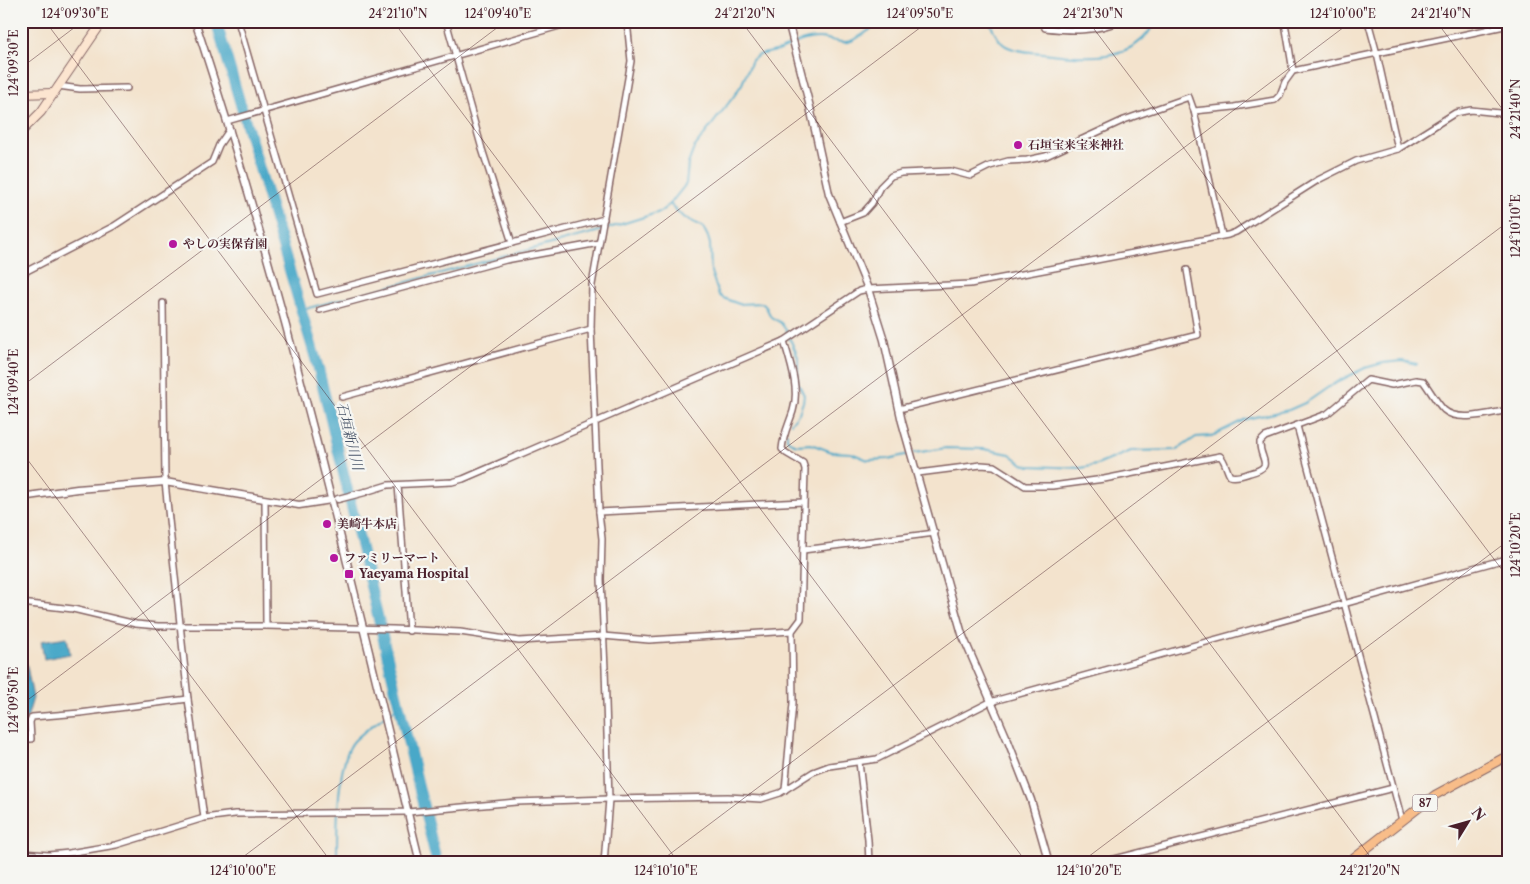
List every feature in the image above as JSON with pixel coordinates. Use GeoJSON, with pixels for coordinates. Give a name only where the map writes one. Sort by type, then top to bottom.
{"type":"FeatureCollection","features":[{"type":"Feature","properties":{"kind":"main road"},"geometry":{"type":"LineString","coordinates":[[21,132],[41,112],[103,21]]}},
{"type":"Feature","properties":{"kind":"main road"},"geometry":{"type":"LineString","coordinates":[[21,94],[53,93]]}},
{"type":"Feature","properties":{"kind":"main road","name":"87"},"geometry":{"type":"LineString","coordinates":[[1348,863],[1435,795],[1509,755]]}},
{"type":"Feature","properties":{"kind":"street"},"geometry":{"type":"LineString","coordinates":[[195,21],[228,121],[261,234],[334,500],[420,863]]}},
{"type":"Feature","properties":{"kind":"street"},"geometry":{"type":"LineString","coordinates":[[238,21],[318,294],[604,219]]}},
{"type":"Feature","properties":{"kind":"street"},"geometry":{"type":"LineString","coordinates":[[446,21],[482,149],[512,243]]}},
{"type":"Feature","properties":{"kind":"street"},"geometry":{"type":"LineString","coordinates":[[228,121],[578,21]]}},
{"type":"Feature","properties":{"kind":"street"},"geometry":{"type":"LineString","coordinates":[[604,863],[608,799],[601,579],[602,539],[599,512],[591,329],[592,284],[631,60],[628,21]]}},
{"type":"Feature","properties":{"kind":"street"},"geometry":{"type":"LineString","coordinates":[[788,21],[810,107],[829,194],[868,289],[884,340],[899,409],[962,634],[1008,741],[1030,800],[1049,863]]}},
{"type":"Feature","properties":{"kind":"street"},"geometry":{"type":"LineString","coordinates":[[1042,21],[1045,28],[1086,30],[1120,21]]}},
{"type":"Feature","properties":{"kind":"street"},"geometry":{"type":"LineString","coordinates":[[1194,111],[1275,100],[1280,95],[1293,71],[1285,23],[1293,21]]}},
{"type":"Feature","properties":{"kind":"street"},"geometry":{"type":"LineString","coordinates":[[1368,21],[1398,149]]}},
{"type":"Feature","properties":{"kind":"street"},"geometry":{"type":"LineString","coordinates":[[1293,71],[1509,25]]}},
{"type":"Feature","properties":{"kind":"street"},"geometry":{"type":"LineString","coordinates":[[58,86],[80,89],[127,88]]}},
{"type":"Feature","properties":{"kind":"street"},"geometry":{"type":"LineString","coordinates":[[840,222],[863,213],[872,203],[880,187],[891,176],[901,173],[951,171],[970,176],[990,166],[1008,161],[1046,156],[1124,120],[1189,97],[1194,111],[1222,235]]}},
{"type":"Feature","properties":{"kind":"street"},"geometry":{"type":"LineString","coordinates":[[21,498],[77,489],[165,482],[298,505],[334,500],[388,485],[463,480],[784,341],[859,291],[970,284],[1236,232],[1318,180],[1356,161],[1398,149],[1455,113],[1471,110],[1509,114]]}},
{"type":"Feature","properties":{"kind":"street"},"geometry":{"type":"LineString","coordinates":[[21,274],[114,226],[212,162],[219,145],[230,129]]}},
{"type":"Feature","properties":{"kind":"street"},"geometry":{"type":"LineString","coordinates":[[320,310],[506,260],[599,243]]}},
{"type":"Feature","properties":{"kind":"street"},"geometry":{"type":"LineString","coordinates":[[899,409],[1198,335],[1187,270]]}},
{"type":"Feature","properties":{"kind":"street"},"geometry":{"type":"LineString","coordinates":[[163,303],[165,482],[188,698],[204,818]]}},
{"type":"Feature","properties":{"kind":"street"},"geometry":{"type":"LineString","coordinates":[[342,397],[591,329]]}},
{"type":"Feature","properties":{"kind":"street"},"geometry":{"type":"LineString","coordinates":[[784,341],[796,394],[794,410],[782,439],[782,449],[803,463],[804,469],[801,619],[792,631],[793,703],[785,790]]}},
{"type":"Feature","properties":{"kind":"street"},"geometry":{"type":"LineString","coordinates":[[918,473],[981,465],[994,466],[1024,486],[1047,486],[1104,479],[1220,456],[1230,476],[1240,476],[1262,470],[1264,467],[1260,442],[1265,437],[1327,414],[1368,380],[1392,385],[1416,380],[1423,381],[1443,409],[1451,415],[1461,417],[1509,410]]}},
{"type":"Feature","properties":{"kind":"street"},"geometry":{"type":"LineString","coordinates":[[1297,426],[1402,820]]}},
{"type":"Feature","properties":{"kind":"street"},"geometry":{"type":"LineString","coordinates":[[398,485],[408,631]]}},
{"type":"Feature","properties":{"kind":"street"},"geometry":{"type":"LineString","coordinates":[[265,500],[266,626]]}},
{"type":"Feature","properties":{"kind":"street"},"geometry":{"type":"LineString","coordinates":[[599,512],[802,502]]}},
{"type":"Feature","properties":{"kind":"street"},"geometry":{"type":"LineString","coordinates":[[802,550],[934,533]]}},
{"type":"Feature","properties":{"kind":"street"},"geometry":{"type":"LineString","coordinates":[[21,853],[49,855],[116,845],[204,818],[235,814],[417,812],[516,802],[608,799],[728,797],[761,799],[773,796],[813,772],[829,766],[877,759],[990,702],[1509,558]]}},
{"type":"Feature","properties":{"kind":"street"},"geometry":{"type":"LineString","coordinates":[[21,603],[73,608],[136,624],[180,627],[266,626],[393,629],[460,632],[520,641],[604,636],[649,640],[792,631]]}},
{"type":"Feature","properties":{"kind":"street"},"geometry":{"type":"LineString","coordinates":[[21,739],[31,739],[30,722],[32,717],[80,713],[188,698]]}},
{"type":"Feature","properties":{"kind":"street"},"geometry":{"type":"LineString","coordinates":[[859,762],[869,863]]}},
{"type":"Feature","properties":{"kind":"street"},"geometry":{"type":"LineString","coordinates":[[1098,863],[1393,788]]}},
{"type":"Feature","properties":{"kind":"water"},"geometry":{"type":"Polygon","coordinates":[[[21,612],[24,612],[25,656],[33,698],[26,722],[27,735],[21,736],[21,612]]]}},
{"type":"Feature","properties":{"kind":"water"},"geometry":{"type":"Polygon","coordinates":[[[67,637],[70,654],[44,659],[41,641],[67,637]]]}},
{"type":"Feature","properties":{"kind":"waterway","name":"石垣新川川"},"geometry":{"type":"LineString","coordinates":[[216,21],[318,367],[437,863]]}},
{"type":"Feature","properties":{"kind":"waterway"},"geometry":{"type":"LineString","coordinates":[[796,43],[816,38],[843,42],[851,41],[863,35],[881,21]]}},
{"type":"Feature","properties":{"kind":"waterway"},"geometry":{"type":"LineString","coordinates":[[989,21],[1001,42],[1010,48],[1020,51],[1074,56],[1106,55],[1122,51],[1135,45],[1147,35],[1155,21]]}},
{"type":"Feature","properties":{"kind":"waterway"},"geometry":{"type":"LineString","coordinates":[[301,310],[596,232],[660,212],[670,204],[686,184],[688,164],[694,148],[742,84],[752,60],[759,55],[792,45]]}},
{"type":"Feature","properties":{"kind":"waterway"},"geometry":{"type":"LineString","coordinates":[[670,204],[683,217],[703,227],[710,244],[711,272],[719,295],[739,304],[762,303],[771,317],[781,323],[786,330],[798,357],[798,383],[804,395],[799,413],[791,423]]}},
{"type":"Feature","properties":{"kind":"waterway"},"geometry":{"type":"LineString","coordinates":[[914,453],[946,448],[984,449],[1010,454],[1023,464],[1030,466],[1081,468],[1097,465],[1131,451],[1177,450],[1196,437],[1212,436],[1246,419],[1289,410],[1307,402],[1333,384],[1365,368],[1383,363],[1402,361],[1417,364]]}},
{"type":"Feature","properties":{"kind":"waterway"},"geometry":{"type":"LineString","coordinates":[[787,433],[787,438],[790,442],[797,445],[811,444],[832,452],[851,453],[868,460],[888,459],[909,454]]}},
{"type":"Feature","properties":{"kind":"waterway"},"geometry":{"type":"LineString","coordinates":[[337,863],[339,799],[348,751],[359,736],[400,705]]}},
{"type":"Feature","properties":{"kind":"place","name":"石垣宝来宝来神社"},"geometry":{"type":"Point","coordinates":[1018,145]}},
{"type":"Feature","properties":{"kind":"place","name":"やしの実保育園"},"geometry":{"type":"Point","coordinates":[173,244]}},
{"type":"Feature","properties":{"kind":"place","name":"美崎牛本店"},"geometry":{"type":"Point","coordinates":[327,524]}},
{"type":"Feature","properties":{"kind":"place","name":"ファミリーマート"},"geometry":{"type":"Point","coordinates":[334,558]}},
{"type":"Feature","properties":{"kind":"place","name":"Yaeyama Hospital"},"geometry":{"type":"Point","coordinates":[349,574]}}]}
